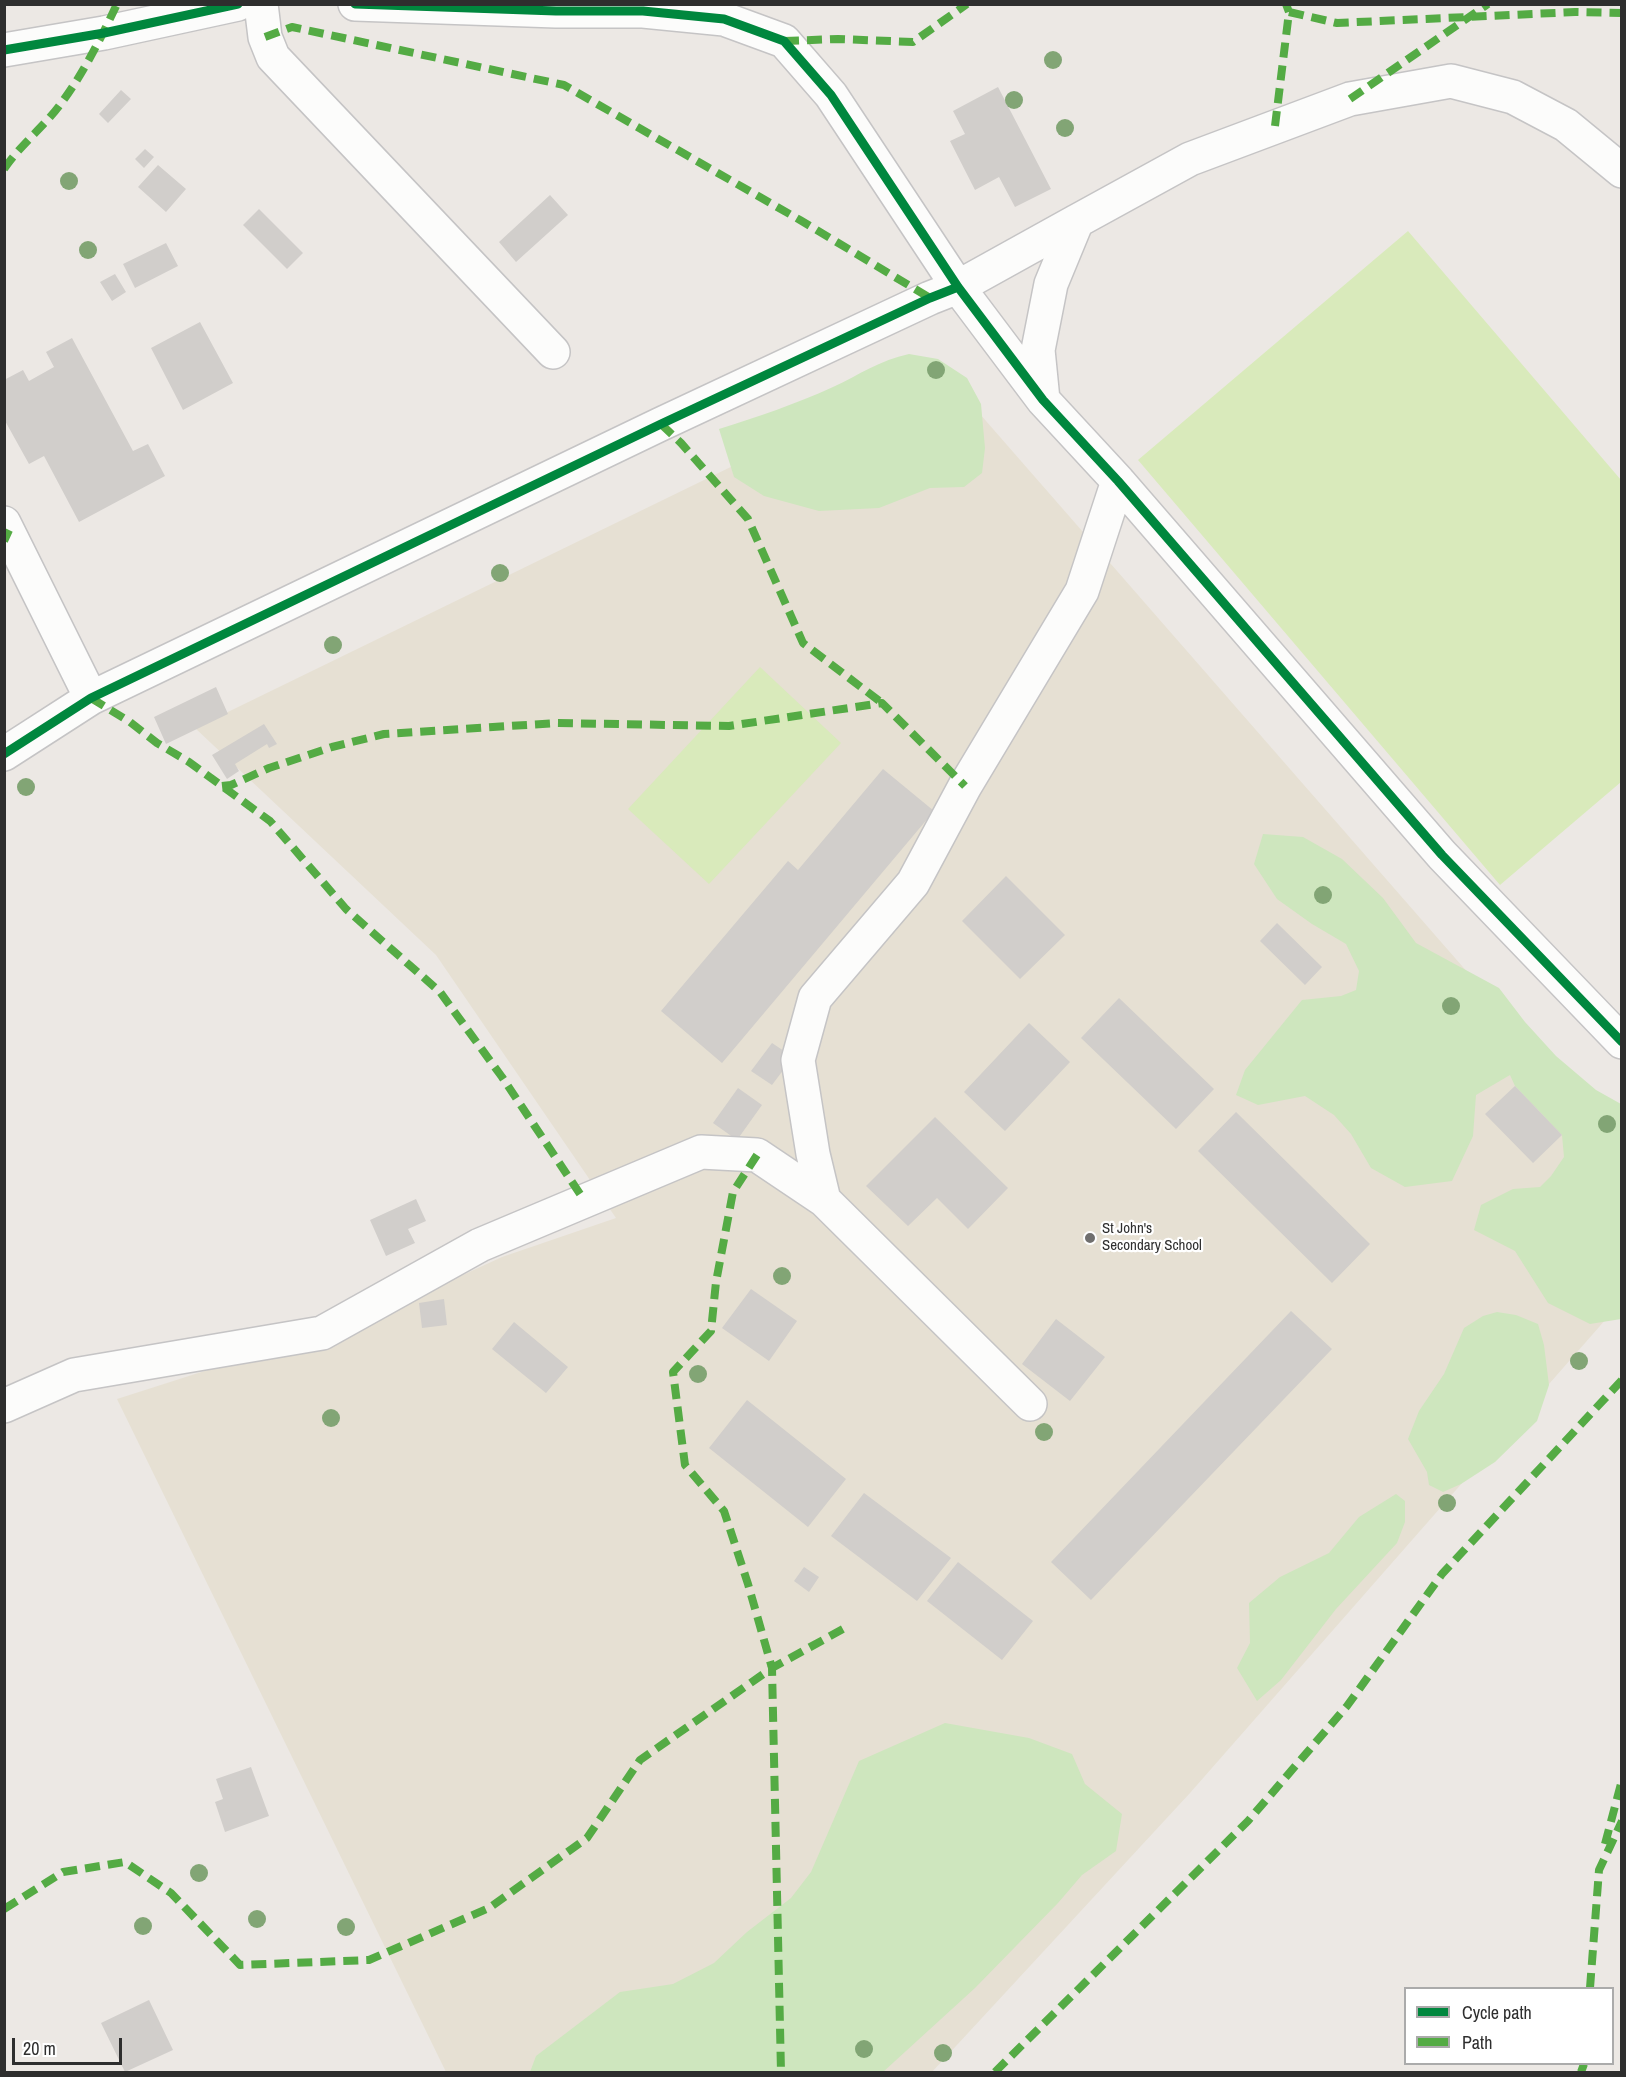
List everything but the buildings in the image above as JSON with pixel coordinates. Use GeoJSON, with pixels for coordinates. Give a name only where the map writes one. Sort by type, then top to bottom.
{"type":"FeatureCollection","features":[{"type":"Feature","properties":{"kind":"street"},"geometry":{"type":"LineString","coordinates":[[4,50],[104,33],[238,4]]}},
{"type":"Feature","properties":{"kind":"street"},"geometry":{"type":"LineString","coordinates":[[261,4],[265,37],[273,57],[553,352]]}},
{"type":"Feature","properties":{"kind":"street"},"geometry":{"type":"LineString","coordinates":[[355,4],[643,11],[724,19],[784,41],[831,94],[958,287],[1043,400],[1118,481],[1442,855],[1622,1042]]}},
{"type":"Feature","properties":{"kind":"street"},"geometry":{"type":"LineString","coordinates":[[4,754],[91,698],[661,424],[958,287],[1190,159],[1275,126],[1350,99],[1451,81],[1513,97],[1566,124],[1622,171]]}},
{"type":"Feature","properties":{"kind":"street"},"geometry":{"type":"LineString","coordinates":[[1043,400],[1038,350],[1051,284],[1077,221]]}},
{"type":"Feature","properties":{"kind":"street"},"geometry":{"type":"LineString","coordinates":[[824,1200],[813,1154],[798,1060],[815,998],[913,883],[965,786],[1082,591],[1118,481]]}},
{"type":"Feature","properties":{"kind":"street"},"geometry":{"type":"LineString","coordinates":[[4,523],[91,698]]}},
{"type":"Feature","properties":{"kind":"street"},"geometry":{"type":"LineString","coordinates":[[4,1406],[74,1376],[322,1333],[480,1245],[701,1152],[757,1155],[824,1200],[1030,1404]]}},
{"type":"Feature","properties":{"kind":"shaded area","name":"St John's Secondary School"},"geometry":{"type":"Polygon","coordinates":[[[938,366],[1621,1148],[1621,1302],[1190,1793],[932,2072],[446,2072],[117,1399],[367,1319],[502,1257],[616,1218],[436,955],[195,728],[938,366]]]}},
{"type":"Feature","properties":{"kind":"green space"},"geometry":{"type":"Polygon","coordinates":[[[1408,231],[1621,480],[1621,782],[1500,885],[1138,460],[1408,231]]]}},
{"type":"Feature","properties":{"kind":"green space"},"geometry":{"type":"Polygon","coordinates":[[[909,354],[938,359],[967,378],[981,404],[985,448],[982,473],[964,487],[930,488],[879,508],[819,511],[764,496],[734,477],[719,429],[805,399],[879,364],[909,354]]]}},
{"type":"Feature","properties":{"kind":"green space"},"geometry":{"type":"Polygon","coordinates":[[[760,667],[841,743],[709,884],[628,809],[760,667]]]}},
{"type":"Feature","properties":{"kind":"green space"},"geometry":{"type":"Polygon","coordinates":[[[1263,834],[1303,837],[1342,859],[1383,898],[1416,943],[1499,988],[1525,1022],[1556,1056],[1596,1090],[1621,1104],[1621,1319],[1590,1324],[1548,1303],[1515,1251],[1474,1230],[1481,1205],[1513,1189],[1540,1187],[1564,1157],[1562,1135],[1515,1086],[1510,1075],[1476,1095],[1473,1136],[1452,1181],[1405,1187],[1371,1168],[1351,1134],[1334,1115],[1305,1096],[1258,1105],[1236,1095],[1245,1070],[1302,1000],[1341,996],[1356,990],[1359,971],[1346,944],[1312,924],[1277,899],[1254,864],[1263,834]]]}},
{"type":"Feature","properties":{"kind":"green space"},"geometry":{"type":"Polygon","coordinates":[[[1497,1312],[1516,1315],[1538,1324],[1544,1345],[1549,1385],[1537,1421],[1495,1462],[1461,1484],[1443,1492],[1429,1485],[1427,1472],[1408,1439],[1419,1411],[1444,1374],[1464,1328],[1483,1316],[1497,1312]]]}},
{"type":"Feature","properties":{"kind":"green space"},"geometry":{"type":"Polygon","coordinates":[[[1396,1494],[1405,1501],[1405,1522],[1397,1543],[1336,1609],[1281,1680],[1257,1701],[1237,1668],[1250,1643],[1249,1603],[1280,1577],[1329,1553],[1359,1517],[1396,1494]]]}},
{"type":"Feature","properties":{"kind":"green space"},"geometry":{"type":"Polygon","coordinates":[[[945,1723],[1029,1738],[1072,1754],[1085,1784],[1122,1814],[1116,1851],[1082,1875],[1058,1903],[975,1988],[883,2072],[530,2072],[536,2056],[620,1992],[673,1984],[714,1963],[747,1932],[791,1898],[811,1872],[859,1761],[945,1723]]]}},
{"type":"Feature","properties":{"kind":"marked path"},"geometry":{"type":"LineString","coordinates":[[4,169],[70,91],[117,4]]}},
{"type":"Feature","properties":{"kind":"marked path"},"geometry":{"type":"LineString","coordinates":[[784,41],[838,39],[913,42],[967,4]]}},
{"type":"Feature","properties":{"kind":"marked path"},"geometry":{"type":"LineString","coordinates":[[1275,126],[1289,12],[1286,4]]}},
{"type":"Feature","properties":{"kind":"marked path"},"geometry":{"type":"LineString","coordinates":[[1350,99],[1488,4]]}},
{"type":"Feature","properties":{"kind":"marked path"},"geometry":{"type":"LineString","coordinates":[[1289,12],[1337,23],[1575,12],[1622,13]]}},
{"type":"Feature","properties":{"kind":"marked path"},"geometry":{"type":"LineString","coordinates":[[265,37],[292,27],[564,85],[800,220],[930,298]]}},
{"type":"Feature","properties":{"kind":"marked path"},"geometry":{"type":"LineString","coordinates":[[661,424],[681,443],[748,519],[803,643],[882,703]]}},
{"type":"Feature","properties":{"kind":"marked path"},"geometry":{"type":"LineString","coordinates":[[4,541],[9,530]]}},
{"type":"Feature","properties":{"kind":"marked path"},"geometry":{"type":"LineString","coordinates":[[91,698],[189,762],[270,821],[346,909],[440,992],[502,1077],[584,1200]]}},
{"type":"Feature","properties":{"kind":"marked path"},"geometry":{"type":"LineString","coordinates":[[222,786],[231,785],[269,768],[332,747],[384,734],[557,723],[729,726],[882,703],[965,786]]}},
{"type":"Feature","properties":{"kind":"marked path"},"geometry":{"type":"LineString","coordinates":[[757,1155],[733,1192],[716,1282],[711,1331],[673,1372],[685,1465],[724,1511],[772,1668],[781,2072]]}},
{"type":"Feature","properties":{"kind":"marked path"},"geometry":{"type":"LineString","coordinates":[[995,2072],[1248,1821],[1347,1706],[1442,1574],[1622,1380]]}},
{"type":"Feature","properties":{"kind":"marked path"},"geometry":{"type":"LineString","coordinates":[[4,1909],[63,1872],[125,1862],[171,1893],[240,1965],[369,1960],[489,1908],[587,1838],[640,1760],[772,1668],[843,1629]]}},
{"type":"Feature","properties":{"kind":"marked path"},"geometry":{"type":"LineString","coordinates":[[1605,1844],[1622,1780]]}},
{"type":"Feature","properties":{"kind":"marked path"},"geometry":{"type":"LineString","coordinates":[[1590,1987],[1599,1870],[1622,1821]]}},
{"type":"Feature","properties":{"kind":"marked path"},"geometry":{"type":"LineString","coordinates":[[1581,2072],[1584,2065]]}},
{"type":"Feature","properties":{"kind":"cycle path"},"geometry":{"type":"LineString","coordinates":[[4,50],[104,33],[238,4]]}},
{"type":"Feature","properties":{"kind":"cycle path"},"geometry":{"type":"LineString","coordinates":[[355,4],[556,11],[643,11],[724,19],[784,41],[831,95],[958,287],[1043,400],[1118,481],[1442,855],[1622,1042]]}},
{"type":"Feature","properties":{"kind":"cycle path"},"geometry":{"type":"LineString","coordinates":[[4,754],[91,698],[661,424],[958,287]]}},
{"type":"Feature","properties":{"kind":"place","name":"St John's Secondary School"},"geometry":{"type":"Point","coordinates":[1090,1238]}}]}
